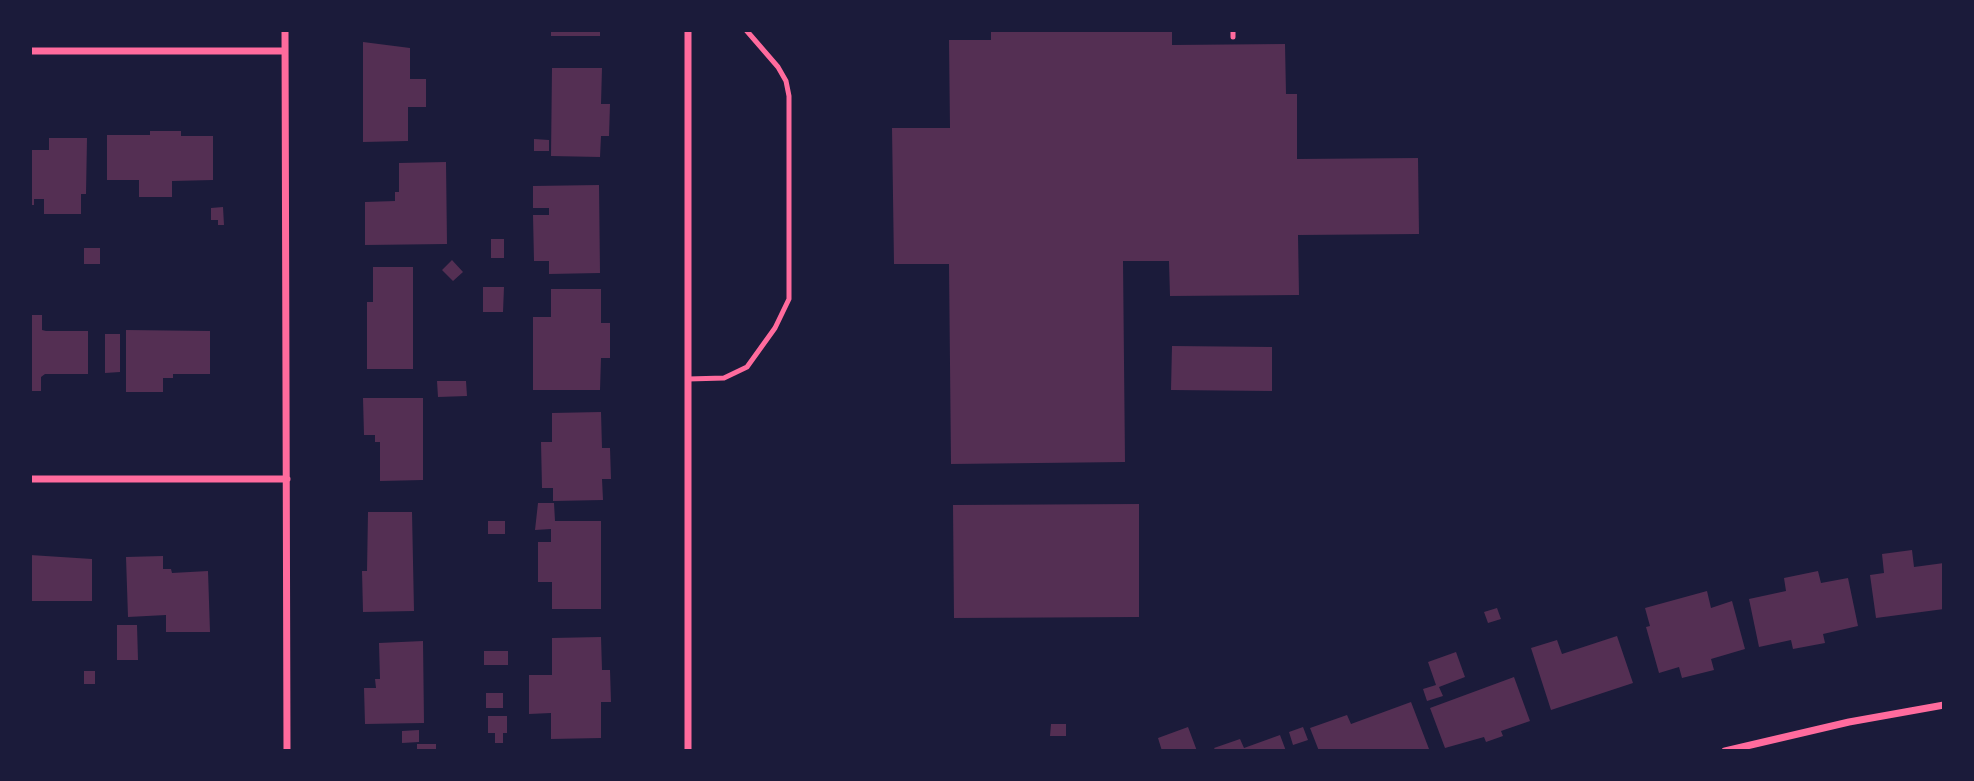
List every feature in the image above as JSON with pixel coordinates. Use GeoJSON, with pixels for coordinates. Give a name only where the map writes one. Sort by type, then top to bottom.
{"type":"FeatureCollection","features":[{"type":"Feature","properties":{"kind":"street"},"geometry":{"type":"LineString","coordinates":[[285,30],[287,751]]}},
{"type":"Feature","properties":{"kind":"street"},"geometry":{"type":"LineString","coordinates":[[688,30],[688,751]]}},
{"type":"Feature","properties":{"kind":"street"},"geometry":{"type":"LineString","coordinates":[[30,51],[285,51]]}},
{"type":"Feature","properties":{"kind":"street"},"geometry":{"type":"LineString","coordinates":[[30,479],[287,480]]}},
{"type":"Feature","properties":{"kind":"street"},"geometry":{"type":"LineString","coordinates":[[1725,751],[1849,722],[1944,705]]}},
{"type":"Feature","properties":{"kind":"lane"},"geometry":{"type":"LineString","coordinates":[[688,380],[724,378],[747,366],[775,328],[789,299],[789,96],[786,81],[778,67],[746,30]]}},
{"type":"Feature","properties":{"kind":"lane"},"geometry":{"type":"LineString","coordinates":[[1233,30],[1233,37]]}},
{"type":"Feature","properties":{"kind":"building"},"geometry":{"type":"Polygon","coordinates":[[[551,30],[600,30],[600,36],[551,36],[551,30]]]}},
{"type":"Feature","properties":{"kind":"building"},"geometry":{"type":"Polygon","coordinates":[[[991,30],[1172,30],[1172,45],[1285,44],[1286,94],[1297,94],[1297,159],[1418,158],[1419,234],[1298,235],[1299,295],[1170,296],[1169,261],[1123,261],[1125,462],[951,464],[949,264],[894,264],[892,128],[950,128],[949,40],[991,40],[991,30]]]}},
{"type":"Feature","properties":{"kind":"building"},"geometry":{"type":"Polygon","coordinates":[[[363,42],[410,48],[410,79],[426,79],[426,107],[408,107],[408,141],[363,142],[363,42]]]}},
{"type":"Feature","properties":{"kind":"building"},"geometry":{"type":"Polygon","coordinates":[[[552,68],[602,68],[601,104],[610,104],[609,136],[601,136],[600,157],[551,156],[552,68]]]}},
{"type":"Feature","properties":{"kind":"building"},"geometry":{"type":"Polygon","coordinates":[[[150,131],[181,131],[181,136],[213,136],[213,180],[172,181],[172,197],[139,197],[139,180],[107,180],[107,135],[150,135],[150,131]]]}},
{"type":"Feature","properties":{"kind":"building"},"geometry":{"type":"Polygon","coordinates":[[[49,138],[87,138],[86,194],[81,194],[81,214],[44,214],[44,199],[34,199],[34,205],[30,205],[30,150],[49,150],[49,138]]]}},
{"type":"Feature","properties":{"kind":"building"},"geometry":{"type":"Polygon","coordinates":[[[534,139],[549,140],[549,151],[534,151],[534,139]]]}},
{"type":"Feature","properties":{"kind":"building"},"geometry":{"type":"Polygon","coordinates":[[[446,162],[447,244],[365,245],[365,202],[395,201],[395,192],[399,192],[399,163],[446,162]]]}},
{"type":"Feature","properties":{"kind":"building"},"geometry":{"type":"Polygon","coordinates":[[[599,185],[600,273],[549,274],[549,261],[534,261],[533,215],[549,215],[549,208],[533,208],[533,186],[599,185]]]}},
{"type":"Feature","properties":{"kind":"building"},"geometry":{"type":"Polygon","coordinates":[[[223,207],[224,225],[218,225],[218,220],[211,220],[211,208],[223,207]]]}},
{"type":"Feature","properties":{"kind":"building"},"geometry":{"type":"Polygon","coordinates":[[[491,239],[504,239],[504,258],[491,258],[491,239]]]}},
{"type":"Feature","properties":{"kind":"building"},"geometry":{"type":"Polygon","coordinates":[[[84,248],[100,248],[100,264],[84,264],[84,248]]]}},
{"type":"Feature","properties":{"kind":"building"},"geometry":{"type":"Polygon","coordinates":[[[452,260],[463,272],[453,281],[442,270],[452,260]]]}},
{"type":"Feature","properties":{"kind":"building"},"geometry":{"type":"Polygon","coordinates":[[[373,267],[413,267],[413,369],[367,369],[367,302],[373,302],[373,267]]]}},
{"type":"Feature","properties":{"kind":"building"},"geometry":{"type":"Polygon","coordinates":[[[483,287],[504,287],[503,312],[483,312],[483,287]]]}},
{"type":"Feature","properties":{"kind":"building"},"geometry":{"type":"Polygon","coordinates":[[[551,289],[601,289],[601,323],[610,323],[610,358],[601,358],[600,390],[533,390],[533,317],[551,317],[551,289]]]}},
{"type":"Feature","properties":{"kind":"building"},"geometry":{"type":"Polygon","coordinates":[[[30,315],[42,315],[42,330],[88,331],[88,374],[45,374],[41,377],[41,391],[30,391],[30,315]]]}},
{"type":"Feature","properties":{"kind":"building"},"geometry":{"type":"Polygon","coordinates":[[[126,330],[210,331],[210,374],[173,374],[173,378],[163,378],[163,392],[126,392],[126,330]]]}},
{"type":"Feature","properties":{"kind":"building"},"geometry":{"type":"Polygon","coordinates":[[[105,334],[120,334],[120,372],[105,373],[105,334]]]}},
{"type":"Feature","properties":{"kind":"building"},"geometry":{"type":"Polygon","coordinates":[[[1172,346],[1272,347],[1272,391],[1171,390],[1172,346]]]}},
{"type":"Feature","properties":{"kind":"building"},"geometry":{"type":"Polygon","coordinates":[[[437,381],[466,381],[467,396],[438,397],[437,381]]]}},
{"type":"Feature","properties":{"kind":"building"},"geometry":{"type":"Polygon","coordinates":[[[363,398],[423,398],[423,480],[380,481],[380,442],[375,442],[375,435],[364,435],[363,398]]]}},
{"type":"Feature","properties":{"kind":"building"},"geometry":{"type":"Polygon","coordinates":[[[601,412],[602,448],[610,448],[611,479],[602,479],[603,500],[553,501],[553,488],[542,488],[541,442],[552,442],[552,413],[601,412]]]}},
{"type":"Feature","properties":{"kind":"building"},"geometry":{"type":"Polygon","coordinates":[[[538,503],[554,503],[555,521],[601,521],[601,609],[552,609],[552,582],[538,582],[538,542],[551,542],[551,529],[535,530],[538,503]]]}},
{"type":"Feature","properties":{"kind":"building"},"geometry":{"type":"Polygon","coordinates":[[[1139,504],[1139,617],[954,618],[953,505],[1139,504]]]}},
{"type":"Feature","properties":{"kind":"building"},"geometry":{"type":"Polygon","coordinates":[[[368,512],[412,512],[414,611],[363,612],[362,571],[367,571],[368,512]]]}},
{"type":"Feature","properties":{"kind":"building"},"geometry":{"type":"Polygon","coordinates":[[[488,521],[505,521],[505,534],[488,534],[488,521]]]}},
{"type":"Feature","properties":{"kind":"building"},"geometry":{"type":"Polygon","coordinates":[[[1912,550],[1914,567],[1944,563],[1944,609],[1876,618],[1870,575],[1884,573],[1882,554],[1912,550]]]}},
{"type":"Feature","properties":{"kind":"building"},"geometry":{"type":"Polygon","coordinates":[[[30,555],[92,559],[92,601],[30,601],[30,555]]]}},
{"type":"Feature","properties":{"kind":"building"},"geometry":{"type":"Polygon","coordinates":[[[163,556],[163,569],[171,569],[172,573],[208,571],[210,632],[166,632],[166,615],[128,617],[126,557],[163,556]]]}},
{"type":"Feature","properties":{"kind":"building"},"geometry":{"type":"Polygon","coordinates":[[[1818,571],[1821,583],[1848,578],[1858,626],[1823,634],[1825,643],[1793,649],[1791,640],[1759,647],[1749,599],[1786,591],[1784,578],[1818,571]]]}},
{"type":"Feature","properties":{"kind":"building"},"geometry":{"type":"Polygon","coordinates":[[[1707,591],[1711,608],[1732,601],[1745,649],[1711,659],[1714,670],[1682,678],[1679,667],[1659,673],[1646,627],[1650,626],[1645,608],[1707,591]]]}},
{"type":"Feature","properties":{"kind":"building"},"geometry":{"type":"Polygon","coordinates":[[[1497,608],[1501,619],[1488,623],[1484,612],[1497,608]]]}},
{"type":"Feature","properties":{"kind":"building"},"geometry":{"type":"Polygon","coordinates":[[[117,625],[137,625],[138,660],[117,660],[117,625]]]}},
{"type":"Feature","properties":{"kind":"building"},"geometry":{"type":"Polygon","coordinates":[[[1617,636],[1633,683],[1551,710],[1531,648],[1557,640],[1562,654],[1617,636]]]}},
{"type":"Feature","properties":{"kind":"building"},"geometry":{"type":"Polygon","coordinates":[[[601,637],[602,670],[610,670],[611,702],[601,702],[601,738],[551,739],[551,713],[529,714],[529,675],[552,675],[552,638],[601,637]]]}},
{"type":"Feature","properties":{"kind":"building"},"geometry":{"type":"Polygon","coordinates":[[[423,641],[424,723],[365,724],[364,688],[376,688],[375,679],[380,679],[379,643],[423,641]]]}},
{"type":"Feature","properties":{"kind":"building"},"geometry":{"type":"Polygon","coordinates":[[[484,651],[508,651],[508,665],[484,665],[484,651]]]}},
{"type":"Feature","properties":{"kind":"building"},"geometry":{"type":"Polygon","coordinates":[[[1456,652],[1465,677],[1439,687],[1443,696],[1427,701],[1423,689],[1436,685],[1428,662],[1456,652]]]}},
{"type":"Feature","properties":{"kind":"building"},"geometry":{"type":"Polygon","coordinates":[[[84,671],[95,671],[95,684],[84,684],[84,671]]]}},
{"type":"Feature","properties":{"kind":"building"},"geometry":{"type":"Polygon","coordinates":[[[1514,677],[1530,721],[1501,731],[1503,736],[1486,742],[1484,737],[1445,748],[1430,708],[1514,677]]]}},
{"type":"Feature","properties":{"kind":"building"},"geometry":{"type":"Polygon","coordinates":[[[486,693],[503,693],[503,708],[486,708],[486,693]]]}},
{"type":"Feature","properties":{"kind":"building"},"geometry":{"type":"Polygon","coordinates":[[[1411,702],[1429,749],[1319,751],[1310,728],[1347,715],[1351,724],[1411,702]]]}},
{"type":"Feature","properties":{"kind":"building"},"geometry":{"type":"Polygon","coordinates":[[[488,716],[507,716],[507,733],[503,733],[503,743],[495,743],[495,733],[488,733],[488,716]]]}},
{"type":"Feature","properties":{"kind":"building"},"geometry":{"type":"Polygon","coordinates":[[[1051,724],[1066,724],[1066,736],[1050,736],[1051,724]]]}},
{"type":"Feature","properties":{"kind":"building"},"geometry":{"type":"Polygon","coordinates":[[[1188,727],[1197,751],[1162,751],[1158,738],[1188,727]]]}},
{"type":"Feature","properties":{"kind":"building"},"geometry":{"type":"Polygon","coordinates":[[[1303,727],[1308,740],[1293,745],[1289,732],[1303,727]]]}},
{"type":"Feature","properties":{"kind":"building"},"geometry":{"type":"Polygon","coordinates":[[[419,730],[419,742],[402,743],[402,731],[419,730]]]}},
{"type":"Feature","properties":{"kind":"building"},"geometry":{"type":"Polygon","coordinates":[[[1280,735],[1286,751],[1216,751],[1214,748],[1240,739],[1244,748],[1280,735]]]}},
{"type":"Feature","properties":{"kind":"building"},"geometry":{"type":"Polygon","coordinates":[[[417,744],[436,744],[436,751],[417,751],[417,744]]]}}]}
